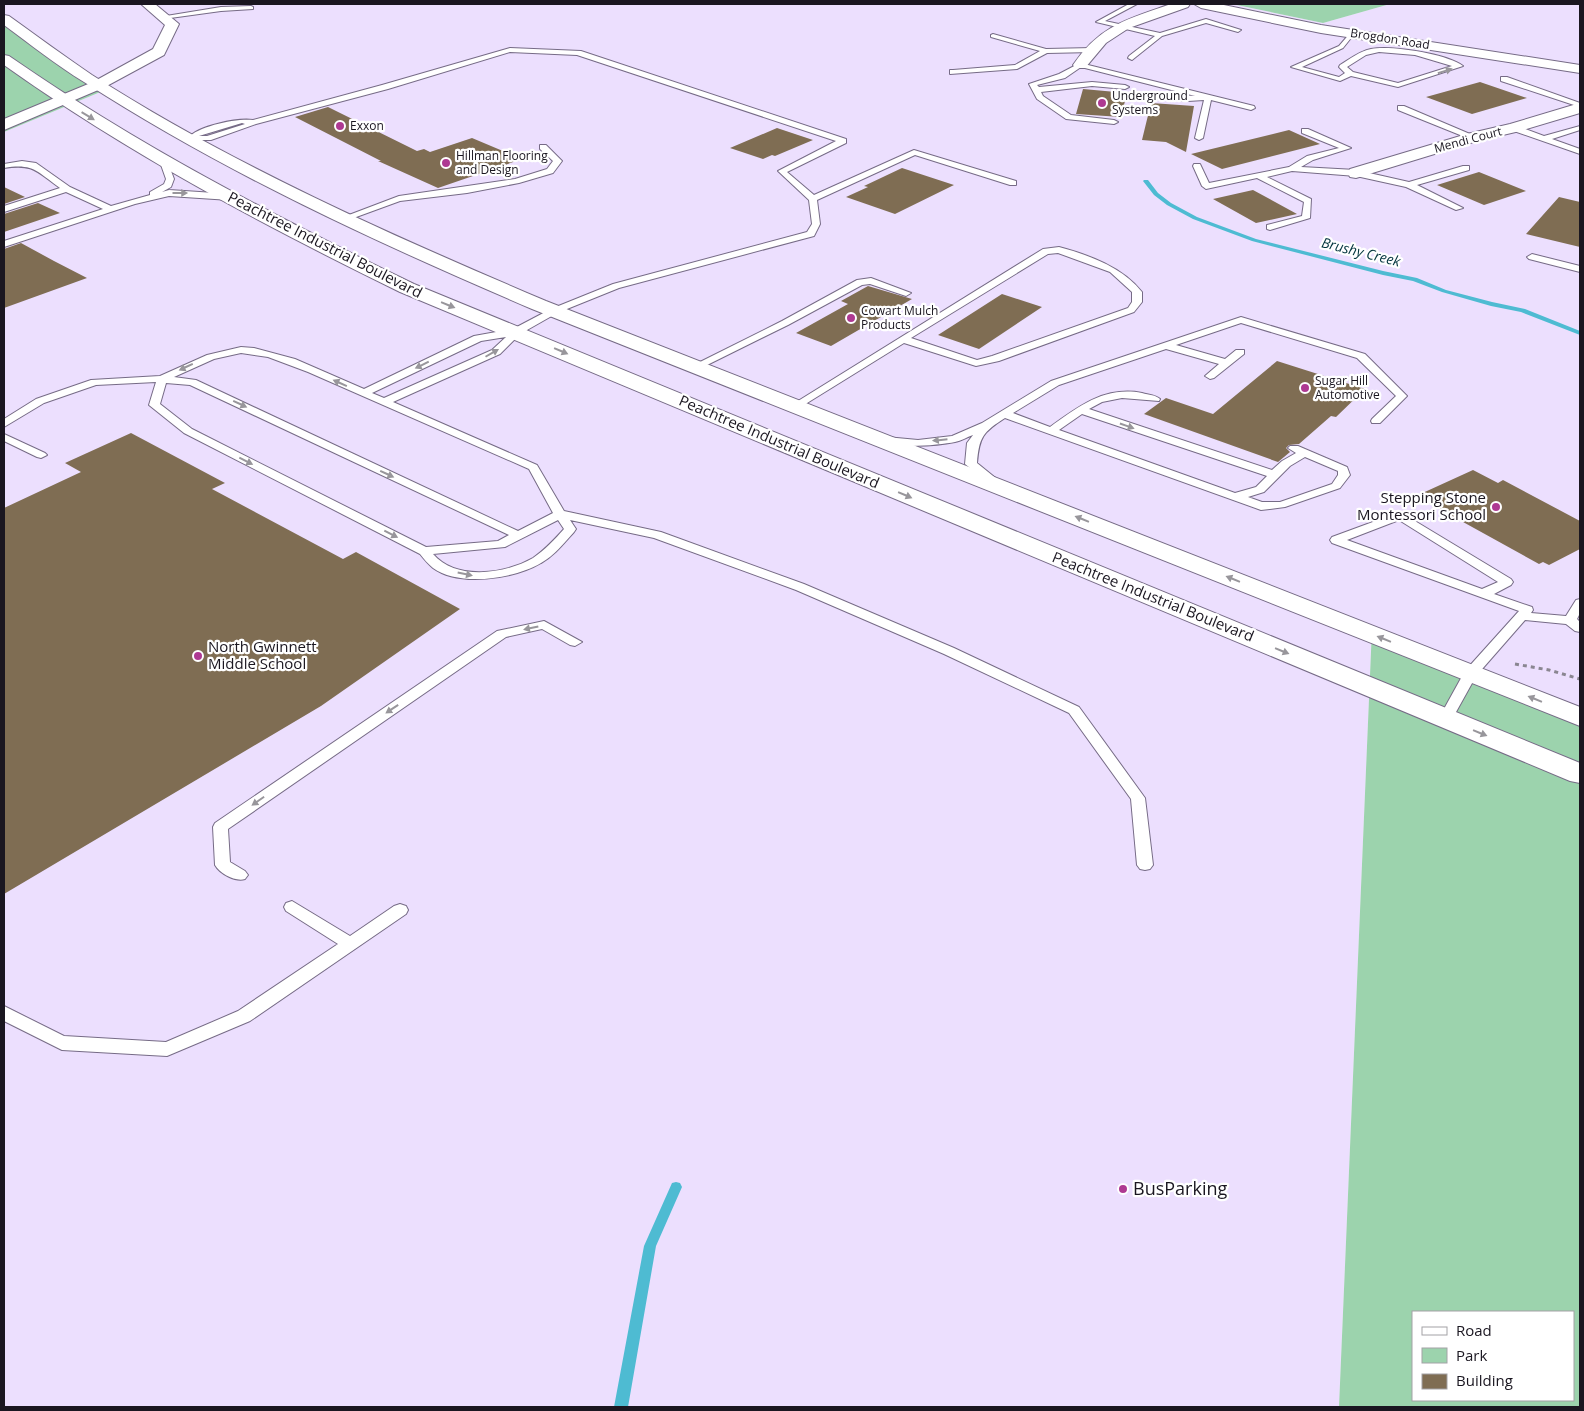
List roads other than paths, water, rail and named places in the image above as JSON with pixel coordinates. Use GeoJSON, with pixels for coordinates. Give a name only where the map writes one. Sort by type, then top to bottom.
{"type":"FeatureCollection","features":[{"type":"Feature","properties":{"kind":"main road"},"geometry":{"type":"LineString","coordinates":[[4,125],[98,85],[159,52],[172,24],[148,4]]}},
{"type":"Feature","properties":{"kind":"main road"},"geometry":{"type":"LineString","coordinates":[[1080,65],[1101,40],[1121,27],[1183,4]]}},
{"type":"Feature","properties":{"kind":"main road","name":"Brogdon Road"},"geometry":{"type":"LineString","coordinates":[[1201,4],[1352,33],[1580,69]]}},
{"type":"Feature","properties":{"kind":"main road"},"geometry":{"type":"LineString","coordinates":[[4,19],[98,85],[192,138],[345,218],[445,266],[554,311],[1580,717]]}},
{"type":"Feature","properties":{"kind":"main road","name":"Peachtree Industrial Boulevard"},"geometry":{"type":"LineString","coordinates":[[4,59],[62,100],[164,162],[349,261],[407,288],[1580,774]]}},
{"type":"Feature","properties":{"kind":"main road","name":"Mendi Court"},"geometry":{"type":"LineString","coordinates":[[1356,173],[1474,137],[1514,128],[1580,106]]}},
{"type":"Feature","properties":{"kind":"lane"},"geometry":{"type":"LineString","coordinates":[[1134,4],[1099,22],[1160,35]]}},
{"type":"Feature","properties":{"kind":"lane"},"geometry":{"type":"LineString","coordinates":[[164,17],[221,9],[251,8]]}},
{"type":"Feature","properties":{"kind":"lane"},"geometry":{"type":"LineString","coordinates":[[1132,58],[1160,35],[1206,21],[1238,30]]}},
{"type":"Feature","properties":{"kind":"lane"},"geometry":{"type":"LineString","coordinates":[[1350,74],[1343,67],[1368,51],[1377,49],[1429,56],[1446,60],[1459,66],[1398,85],[1350,74],[1340,78],[1295,68],[1341,47],[1352,33]]}},
{"type":"Feature","properties":{"kind":"lane"},"geometry":{"type":"LineString","coordinates":[[993,36],[1046,51],[1093,50]]}},
{"type":"Feature","properties":{"kind":"lane"},"geometry":{"type":"LineString","coordinates":[[192,138],[197,133],[242,121],[253,122],[385,87],[510,50],[578,53],[843,141],[782,171],[813,199],[816,224],[810,234],[616,286],[554,311],[516,332],[496,352],[384,402]]}},
{"type":"Feature","properties":{"kind":"lane"},"geometry":{"type":"LineString","coordinates":[[953,72],[1017,67],[1046,51]]}},
{"type":"Feature","properties":{"kind":"lane"},"geometry":{"type":"LineString","coordinates":[[1114,122],[1069,118],[1040,97],[1032,84],[1062,76],[1080,65],[1251,108]]}},
{"type":"Feature","properties":{"kind":"lane"},"geometry":{"type":"LineString","coordinates":[[1504,79],[1580,106]]}},
{"type":"Feature","properties":{"kind":"lane"},"geometry":{"type":"LineString","coordinates":[[1036,90],[1092,84],[1124,87]]}},
{"type":"Feature","properties":{"kind":"lane"},"geometry":{"type":"LineString","coordinates":[[1144,95],[1188,99],[1208,97]]}},
{"type":"Feature","properties":{"kind":"lane"},"geometry":{"type":"LineString","coordinates":[[1199,138],[1208,97]]}},
{"type":"Feature","properties":{"kind":"lane"},"geometry":{"type":"LineString","coordinates":[[1401,108],[1474,137]]}},
{"type":"Feature","properties":{"kind":"lane"},"geometry":{"type":"LineString","coordinates":[[1514,128],[1580,152]]}},
{"type":"Feature","properties":{"kind":"lane"},"geometry":{"type":"LineString","coordinates":[[1544,139],[1580,128]]}},
{"type":"Feature","properties":{"kind":"lane"},"geometry":{"type":"LineString","coordinates":[[1292,169],[1310,158],[1347,148],[1305,131]]}},
{"type":"Feature","properties":{"kind":"lane"},"geometry":{"type":"LineString","coordinates":[[345,218],[399,199],[516,181],[550,171],[558,162],[543,147]]}},
{"type":"Feature","properties":{"kind":"lane"},"geometry":{"type":"LineString","coordinates":[[813,199],[914,152],[1013,183]]}},
{"type":"Feature","properties":{"kind":"lane"},"geometry":{"type":"LineString","coordinates":[[132,202],[157,192],[168,185],[170,179],[164,162]]}},
{"type":"Feature","properties":{"kind":"lane"},"geometry":{"type":"LineString","coordinates":[[4,166],[22,163],[33,165],[67,189],[110,209]]}},
{"type":"Feature","properties":{"kind":"lane"},"geometry":{"type":"LineString","coordinates":[[1197,166],[1206,186],[1292,169],[1356,173],[1409,185],[1459,208]]}},
{"type":"Feature","properties":{"kind":"lane"},"geometry":{"type":"LineString","coordinates":[[1409,185],[1466,168]]}},
{"type":"Feature","properties":{"kind":"lane"},"geometry":{"type":"LineString","coordinates":[[1259,176],[1308,201],[1306,218],[1270,227]]}},
{"type":"Feature","properties":{"kind":"lane"},"geometry":{"type":"LineString","coordinates":[[4,209],[67,189]]}},
{"type":"Feature","properties":{"kind":"lane"},"geometry":{"type":"LineString","coordinates":[[4,244],[132,202],[169,193],[230,198]]}},
{"type":"Feature","properties":{"kind":"lane"},"geometry":{"type":"LineString","coordinates":[[795,406],[903,339],[1046,251],[1059,250],[1113,270],[1126,279],[1137,292],[1137,302],[1131,310],[995,359],[976,362],[903,339]]}},
{"type":"Feature","properties":{"kind":"lane"},"geometry":{"type":"LineString","coordinates":[[1532,257],[1580,269]]}},
{"type":"Feature","properties":{"kind":"lane"},"geometry":{"type":"LineString","coordinates":[[695,367],[785,323],[860,282],[870,281],[906,293]]}},
{"type":"Feature","properties":{"kind":"lane"},"geometry":{"type":"LineString","coordinates":[[880,439],[918,443],[954,439],[986,426],[1055,383],[1241,320],[1361,356],[1402,396],[1376,421]]}},
{"type":"Feature","properties":{"kind":"lane"},"geometry":{"type":"LineString","coordinates":[[364,393],[478,338],[516,332]]}},
{"type":"Feature","properties":{"kind":"lane"},"geometry":{"type":"LineString","coordinates":[[1164,345],[1224,362]]}},
{"type":"Feature","properties":{"kind":"lane"},"geometry":{"type":"LineString","coordinates":[[242,349],[276,355],[364,393],[533,467],[570,530],[555,547],[536,562],[503,572],[471,576],[439,567],[424,551],[188,432],[154,405],[162,379],[202,360],[242,349]]}},
{"type":"Feature","properties":{"kind":"lane"},"geometry":{"type":"LineString","coordinates":[[1210,376],[1224,362],[1240,352]]}},
{"type":"Feature","properties":{"kind":"lane"},"geometry":{"type":"LineString","coordinates":[[4,424],[40,401],[95,382],[162,379],[192,382],[518,536]]}},
{"type":"Feature","properties":{"kind":"lane"},"geometry":{"type":"LineString","coordinates":[[1051,431],[1102,396],[1128,394],[1155,399]]}},
{"type":"Feature","properties":{"kind":"lane"},"geometry":{"type":"LineString","coordinates":[[1081,410],[1275,475]]}},
{"type":"Feature","properties":{"kind":"lane"},"geometry":{"type":"LineString","coordinates":[[1004,414],[1232,496],[1261,506],[1281,505],[1336,486],[1344,476],[1343,469],[1299,451],[1284,464],[1262,490],[1252,494],[1232,496]]}},
{"type":"Feature","properties":{"kind":"lane"},"geometry":{"type":"LineString","coordinates":[[986,426],[973,443],[970,464],[1000,487]]}},
{"type":"Feature","properties":{"kind":"lane"},"geometry":{"type":"LineString","coordinates":[[4,437],[41,456]]}},
{"type":"Feature","properties":{"kind":"lane"},"geometry":{"type":"LineString","coordinates":[[424,551],[501,544],[560,514],[657,535],[800,587],[950,651],[1074,710],[1138,798],[1145,865]]}},
{"type":"Feature","properties":{"kind":"lane"},"geometry":{"type":"LineString","coordinates":[[1446,718],[1470,674],[1527,610],[1483,594],[1391,560],[1336,540],[1400,516],[1507,582],[1483,594]]}},
{"type":"Feature","properties":{"kind":"lane"},"geometry":{"type":"LineString","coordinates":[[1522,616],[1575,624],[1580,603]]}},
{"type":"Feature","properties":{"kind":"lane"},"geometry":{"type":"LineString","coordinates":[[240,875],[223,864],[220,827],[227,822],[502,634],[544,626],[575,642]]}},
{"type":"Feature","properties":{"kind":"lane"},"geometry":{"type":"LineString","coordinates":[[292,907],[350,944]]}},
{"type":"Feature","properties":{"kind":"lane"},"geometry":{"type":"LineString","coordinates":[[4,1013],[62,1043],[167,1049],[244,1016],[400,910]]}},
{"type":"Feature","properties":{"kind":"waterway","name":"Brushy Creek"},"geometry":{"type":"LineString","coordinates":[[1146,181],[1156,194],[1169,204],[1195,218],[1254,240],[1383,273],[1415,279],[1444,291],[1491,304],[1523,310],[1580,333]]}},
{"type":"Feature","properties":{"kind":"waterway"},"geometry":{"type":"LineString","coordinates":[[621,1407],[650,1246],[676,1187]]}},
{"type":"Feature","properties":{"kind":"place","name":"Underground Systems"},"geometry":{"type":"Point","coordinates":[1102,103]}},
{"type":"Feature","properties":{"kind":"place","name":"Exxon"},"geometry":{"type":"Point","coordinates":[340,126]}},
{"type":"Feature","properties":{"kind":"place","name":"Hillman Flooring and Design"},"geometry":{"type":"Point","coordinates":[446,163]}},
{"type":"Feature","properties":{"kind":"place","name":"Cowart Mulch Products"},"geometry":{"type":"Point","coordinates":[851,318]}},
{"type":"Feature","properties":{"kind":"place","name":"Sugar Hill Automotive"},"geometry":{"type":"Point","coordinates":[1305,388]}},
{"type":"Feature","properties":{"kind":"place","name":"Stepping Stone Montessori School"},"geometry":{"type":"Point","coordinates":[1496,507]}},
{"type":"Feature","properties":{"kind":"place","name":"North Gwinnett Middle School"},"geometry":{"type":"Point","coordinates":[198,656]}},
{"type":"Feature","properties":{"kind":"place","name":"BusParking"},"geometry":{"type":"Point","coordinates":[1123,1189]}}]}
